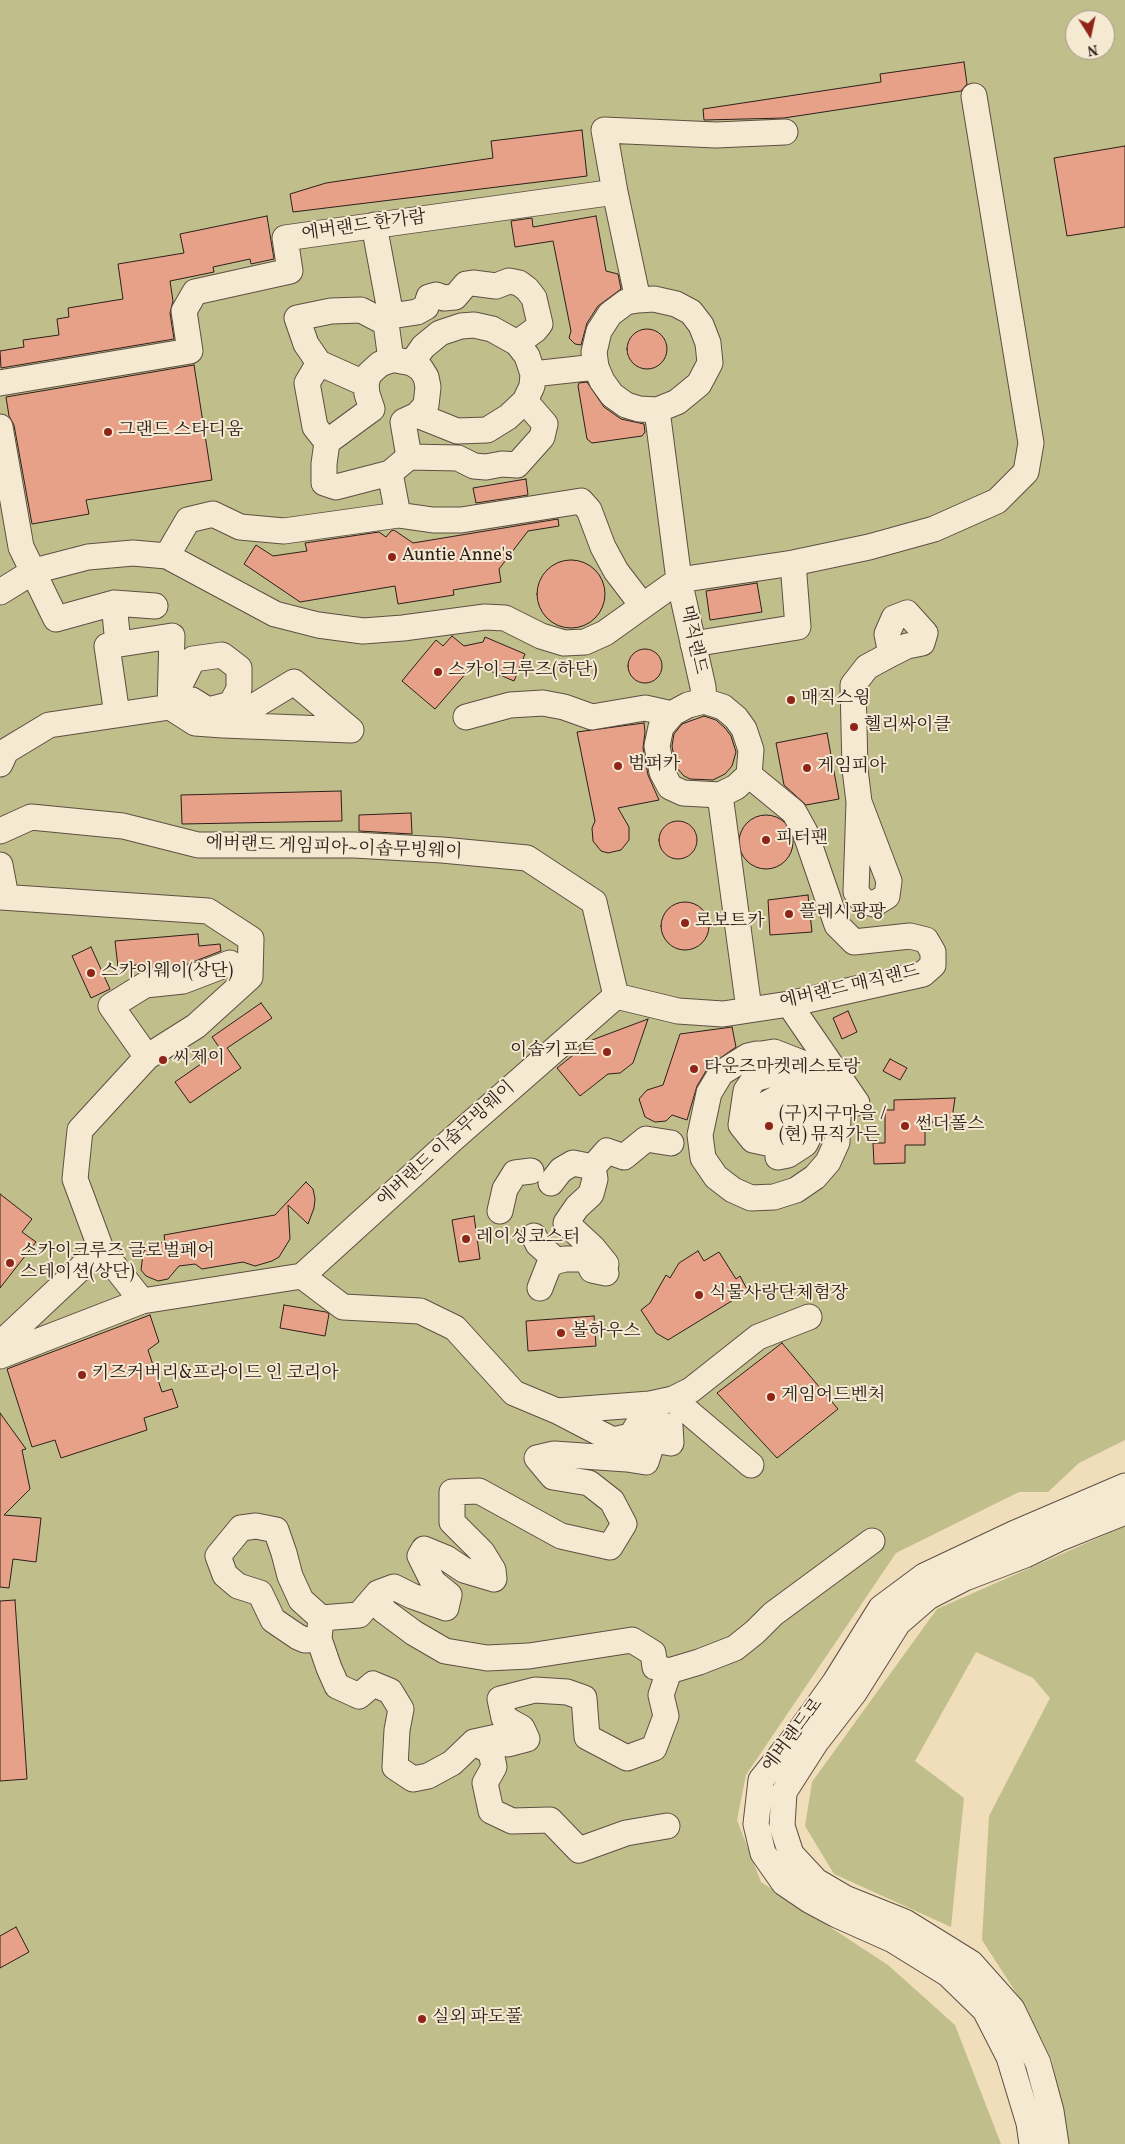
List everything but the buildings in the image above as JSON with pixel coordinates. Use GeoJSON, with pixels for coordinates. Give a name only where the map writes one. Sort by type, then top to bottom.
{"type":"FeatureCollection","features":[{"type":"Feature","properties":{"kind":"street"},"geometry":{"type":"LineString","coordinates":[[0,592],[34,571],[88,557],[133,553],[167,556],[275,614],[318,625],[363,631],[403,628],[485,617],[505,618],[548,638],[564,642],[585,642],[605,633],[679,580],[793,563],[869,548],[934,529],[997,501],[1026,472],[1030,443],[974,96]]}},
{"type":"Feature","properties":{"kind":"street"},"geometry":{"type":"LineString","coordinates":[[638,300],[614,192],[604,130],[716,135],[785,132]]}},
{"type":"Feature","properties":{"kind":"street","name":"에버랜드 한가람"},"geometry":{"type":"LineString","coordinates":[[0,383],[190,351],[184,311],[195,292],[290,271],[285,238],[614,192]]}},
{"type":"Feature","properties":{"kind":"street"},"geometry":{"type":"LineString","coordinates":[[374,225],[388,320],[402,361],[421,369],[426,377],[428,387],[426,405],[410,418],[409,457]]}},
{"type":"Feature","properties":{"kind":"street"},"geometry":{"type":"LineString","coordinates":[[366,384],[319,363],[306,344],[297,318],[331,311],[362,310],[388,320],[417,312],[426,307],[429,297],[436,295],[444,298],[456,297],[466,284],[496,286],[509,282],[519,283],[534,298],[540,324],[535,330],[517,342]]}},
{"type":"Feature","properties":{"kind":"street"},"geometry":{"type":"LineString","coordinates":[[654,299],[676,304],[691,312],[701,325],[708,344],[710,363],[699,384],[677,402],[657,410],[639,409],[626,405],[607,388],[596,367],[594,352],[599,331],[610,314],[626,302],[654,299]]}},
{"type":"Feature","properties":{"kind":"street"},"geometry":{"type":"LineString","coordinates":[[474,325],[492,329],[517,342],[527,356],[533,374],[532,386],[526,401],[508,417],[487,430],[457,432],[410,418],[386,419],[372,409],[366,384],[369,374],[380,364],[402,361],[440,333],[461,326],[474,325]]}},
{"type":"Feature","properties":{"kind":"street"},"geometry":{"type":"LineString","coordinates":[[319,363],[307,383],[315,427],[327,442]]}},
{"type":"Feature","properties":{"kind":"street"},"geometry":{"type":"LineString","coordinates":[[533,374],[596,367]]}},
{"type":"Feature","properties":{"kind":"street"},"geometry":{"type":"LineString","coordinates":[[372,409],[327,442],[324,483],[336,487],[390,473],[409,457],[458,458],[474,466],[486,467],[502,464],[517,465],[542,437],[545,424],[526,401]]}},
{"type":"Feature","properties":{"kind":"street","name":"매직랜드"},"geometry":{"type":"LineString","coordinates":[[657,410],[679,580],[704,701]]}},
{"type":"Feature","properties":{"kind":"street"},"geometry":{"type":"LineString","coordinates":[[0,427],[21,548],[56,619],[114,603],[155,606]]}},
{"type":"Feature","properties":{"kind":"street"},"geometry":{"type":"LineString","coordinates":[[390,473],[398,515]]}},
{"type":"Feature","properties":{"kind":"street"},"geometry":{"type":"LineString","coordinates":[[167,556],[188,520],[213,514],[240,527],[284,531],[398,515],[433,520],[461,520],[581,501],[590,510],[602,547],[616,571],[642,605]]}},
{"type":"Feature","properties":{"kind":"street"},"geometry":{"type":"LineString","coordinates":[[693,644],[798,627],[793,563]]}},
{"type":"Feature","properties":{"kind":"street"},"geometry":{"type":"LineString","coordinates":[[114,603],[118,644]]}},
{"type":"Feature","properties":{"kind":"street"},"geometry":{"type":"LineString","coordinates":[[117,715],[107,646],[172,636],[174,695],[194,722],[223,725]]}},
{"type":"Feature","properties":{"kind":"street"},"geometry":{"type":"LineString","coordinates":[[859,802],[855,769],[853,685],[867,667],[891,654]]}},
{"type":"Feature","properties":{"kind":"street"},"geometry":{"type":"LineString","coordinates":[[0,764],[6,751],[49,725],[117,715],[174,695]]}},
{"type":"Feature","properties":{"kind":"street"},"geometry":{"type":"LineString","coordinates":[[704,701],[722,706],[736,718],[744,730],[751,750],[752,762],[749,775],[736,787],[720,796],[683,793],[670,787],[662,772],[657,746],[661,727],[672,714],[688,705],[704,701]]}},
{"type":"Feature","properties":{"kind":"street"},"geometry":{"type":"LineString","coordinates":[[466,717],[510,705],[543,703],[564,707],[592,717],[645,708],[672,714]]}},
{"type":"Feature","properties":{"kind":"street","name":"에버랜드 매직랜드"},"geometry":{"type":"LineString","coordinates":[[616,996],[678,1012],[723,1014],[749,1008],[789,1004],[923,974],[933,965],[934,952],[926,940],[910,936],[854,942],[837,926],[805,832],[794,812],[749,775]]}},
{"type":"Feature","properties":{"kind":"street"},"geometry":{"type":"LineString","coordinates":[[720,796],[749,1008]]}},
{"type":"Feature","properties":{"kind":"street","name":"에버랜드 게임피아~이솝무빙웨이"},"geometry":{"type":"LineString","coordinates":[[0,831],[31,817],[123,826],[198,845],[354,845],[442,850],[527,858],[594,902],[616,996]]}},
{"type":"Feature","properties":{"kind":"street"},"geometry":{"type":"LineString","coordinates":[[0,865],[3,897],[208,910],[251,939],[250,978],[196,1026],[148,1057],[80,1130],[75,1180],[101,1249],[142,1301]]}},
{"type":"Feature","properties":{"kind":"street"},"geometry":{"type":"LineString","coordinates":[[148,1057],[110,1006],[145,985],[183,980],[230,963],[250,978]]}},
{"type":"Feature","properties":{"kind":"street","name":"에버랜드 이솝무빙웨이"},"geometry":{"type":"LineString","coordinates":[[302,1276],[454,1138],[616,996]]}},
{"type":"Feature","properties":{"kind":"street"},"geometry":{"type":"LineString","coordinates":[[789,1004],[857,1103]]}},
{"type":"Feature","properties":{"kind":"street"},"geometry":{"type":"LineString","coordinates":[[778,1157],[788,1155],[805,1144],[820,1112],[813,1085],[802,1063],[774,1052],[752,1055],[721,1073],[709,1093],[700,1134],[703,1158],[716,1177],[733,1190],[751,1198],[774,1197],[796,1190],[815,1177],[828,1162],[837,1142],[838,1116],[834,1098],[821,1077],[802,1063]]}},
{"type":"Feature","properties":{"kind":"street"},"geometry":{"type":"LineString","coordinates":[[813,1085],[786,1070],[754,1079],[746,1091],[741,1125],[753,1140],[772,1144],[793,1132],[796,1104],[779,1097],[764,1105],[762,1120],[769,1128],[755,1122],[758,1098],[763,1088],[789,1083],[802,1093],[813,1109],[817,1119]]}},
{"type":"Feature","properties":{"kind":"street"},"geometry":{"type":"LineString","coordinates":[[593,1167],[607,1151],[624,1157],[646,1139],[671,1143]]}},
{"type":"Feature","properties":{"kind":"street"},"geometry":{"type":"LineString","coordinates":[[500,1211],[505,1190],[515,1173],[541,1177],[561,1170],[572,1163],[593,1167]]}},
{"type":"Feature","properties":{"kind":"street"},"geometry":{"type":"LineString","coordinates":[[540,1288],[549,1265],[557,1261],[598,1261],[566,1223],[577,1207],[591,1194],[595,1179],[593,1167]]}},
{"type":"Feature","properties":{"kind":"street"},"geometry":{"type":"LineString","coordinates":[[534,1236],[538,1244],[557,1261]]}},
{"type":"Feature","properties":{"kind":"street"},"geometry":{"type":"LineString","coordinates":[[0,1344],[101,1249]]}},
{"type":"Feature","properties":{"kind":"street"},"geometry":{"type":"LineString","coordinates":[[0,1356],[142,1301],[302,1276],[343,1307],[420,1311],[455,1328],[514,1393],[557,1411],[613,1440],[637,1445],[554,1454],[537,1458],[553,1477],[589,1483],[612,1501],[624,1524],[610,1547],[561,1536],[479,1491],[452,1492],[452,1522],[482,1552],[493,1570],[494,1579],[464,1570],[446,1558],[424,1549],[420,1556],[432,1582],[449,1595],[446,1608],[394,1588],[378,1593],[359,1615],[320,1628],[305,1640],[274,1620],[260,1593],[238,1586],[225,1575],[218,1556],[241,1528],[256,1526],[276,1530],[290,1576],[302,1600],[320,1628],[328,1668],[337,1686],[359,1696],[373,1684],[390,1691],[401,1709],[397,1730],[395,1767],[413,1779],[428,1776],[452,1763],[474,1742],[497,1737],[508,1744],[526,1739],[522,1728],[504,1718],[500,1699],[536,1690],[567,1692],[584,1698],[587,1738],[627,1758],[654,1748],[666,1716],[661,1695],[668,1672]]}},
{"type":"Feature","properties":{"kind":"street"},"geometry":{"type":"LineString","coordinates":[[557,1411],[650,1404],[673,1398],[691,1390],[758,1336],[809,1317]]}},
{"type":"Feature","properties":{"kind":"street"},"geometry":{"type":"LineString","coordinates":[[673,1398],[751,1465]]}},
{"type":"Feature","properties":{"kind":"street","name":"에버랜드로"},"geometry":{"type":"LineString","coordinates":[[1032,2144],[1027,2115],[1009,2057],[985,2010],[948,1974],[893,1940],[837,1915],[809,1900],[784,1883],[763,1854],[756,1824],[761,1780],[797,1735],[835,1682],[881,1608],[924,1576],[1013,1534],[1125,1486]]}},
{"type":"Feature","properties":{"kind":"street","name":"에버랜드로"},"geometry":{"type":"LineString","coordinates":[[1056,2144],[1051,2111],[1038,2063],[1012,2009],[971,1962],[905,1922],[845,1898],[816,1881],[791,1854],[782,1826],[784,1792],[816,1742],[854,1694],[898,1623],[928,1597],[965,1578],[1125,1512]]}},
{"type":"Feature","properties":{"kind":"street"},"geometry":{"type":"LineString","coordinates":[[378,1593],[382,1610],[414,1633],[445,1651],[487,1658],[530,1656],[632,1640],[653,1653],[655,1667],[668,1672],[735,1648],[773,1614],[872,1541]]}},
{"type":"Feature","properties":{"kind":"street"},"geometry":{"type":"LineString","coordinates":[[260,1593],[290,1576]]}},
{"type":"Feature","properties":{"kind":"street"},"geometry":{"type":"LineString","coordinates":[[474,1742],[491,1752],[494,1767],[485,1783],[492,1811],[512,1821],[550,1820],[579,1850],[626,1834],[667,1826]]}},
{"type":"Feature","properties":{"kind":"shaded area"},"geometry":{"type":"Polygon","coordinates":[[[0,0],[1125,0],[1125,1440],[1079,1463],[1048,1492],[1019,1492],[896,1553],[746,1775],[737,1820],[761,1882],[888,1965],[955,2025],[1001,2144],[0,2144],[0,0]]]}},
{"type":"Feature","properties":{"kind":"shaded area"},"geometry":{"type":"Polygon","coordinates":[[[1125,1526],[1125,2144],[1068,2144],[1052,2060],[1024,2005],[982,1940],[989,1816],[1050,1698],[1033,1678],[976,1652],[915,1761],[964,1798],[951,1927],[834,1874],[805,1826],[812,1782],[937,1609],[1125,1526]]]}},
{"type":"Feature","properties":{"kind":"place","name":"그랜드 스타디움"},"geometry":{"type":"Point","coordinates":[108,432]}},
{"type":"Feature","properties":{"kind":"place","name":"Auntie Anne's"},"geometry":{"type":"Point","coordinates":[392,557]}},
{"type":"Feature","properties":{"kind":"place","name":"스카이크루즈(하단)"},"geometry":{"type":"Point","coordinates":[438,672]}},
{"type":"Feature","properties":{"kind":"place","name":"매직스윙"},"geometry":{"type":"Point","coordinates":[791,700]}},
{"type":"Feature","properties":{"kind":"place","name":"헬리싸이클"},"geometry":{"type":"Point","coordinates":[854,727]}},
{"type":"Feature","properties":{"kind":"place","name":"범퍼카"},"geometry":{"type":"Point","coordinates":[618,766]}},
{"type":"Feature","properties":{"kind":"place","name":"게임피아"},"geometry":{"type":"Point","coordinates":[807,768]}},
{"type":"Feature","properties":{"kind":"place","name":"피터팬"},"geometry":{"type":"Point","coordinates":[766,840]}},
{"type":"Feature","properties":{"kind":"place","name":"플레시팡팡"},"geometry":{"type":"Point","coordinates":[789,914]}},
{"type":"Feature","properties":{"kind":"place","name":"로보트카"},"geometry":{"type":"Point","coordinates":[685,923]}},
{"type":"Feature","properties":{"kind":"place","name":"스카이웨이(상단)"},"geometry":{"type":"Point","coordinates":[91,973]}},
{"type":"Feature","properties":{"kind":"place","name":"이솝키프트"},"geometry":{"type":"Point","coordinates":[607,1052]}},
{"type":"Feature","properties":{"kind":"place","name":"씨제이"},"geometry":{"type":"Point","coordinates":[163,1060]}},
{"type":"Feature","properties":{"kind":"place","name":"타운즈마켓레스토랑"},"geometry":{"type":"Point","coordinates":[694,1069]}},
{"type":"Feature","properties":{"kind":"place","name":"(구)지구마을 / (현) 뮤직가든"},"geometry":{"type":"Point","coordinates":[769,1126]}},
{"type":"Feature","properties":{"kind":"place","name":"썬더폴스"},"geometry":{"type":"Point","coordinates":[905,1126]}},
{"type":"Feature","properties":{"kind":"place","name":"레이싱코스터"},"geometry":{"type":"Point","coordinates":[466,1239]}},
{"type":"Feature","properties":{"kind":"place","name":"스카이크루즈 글로벌페어 스테이션(상단)"},"geometry":{"type":"Point","coordinates":[10,1263]}},
{"type":"Feature","properties":{"kind":"place","name":"식물사랑단체험장"},"geometry":{"type":"Point","coordinates":[699,1295]}},
{"type":"Feature","properties":{"kind":"place","name":"볼하우스"},"geometry":{"type":"Point","coordinates":[561,1333]}},
{"type":"Feature","properties":{"kind":"place","name":"키즈커버리&프라이드 인 코리아"},"geometry":{"type":"Point","coordinates":[82,1375]}},
{"type":"Feature","properties":{"kind":"place","name":"게임어드벤처"},"geometry":{"type":"Point","coordinates":[771,1397]}},
{"type":"Feature","properties":{"kind":"place","name":"실외 파도풀"},"geometry":{"type":"Point","coordinates":[422,2019]}}]}
